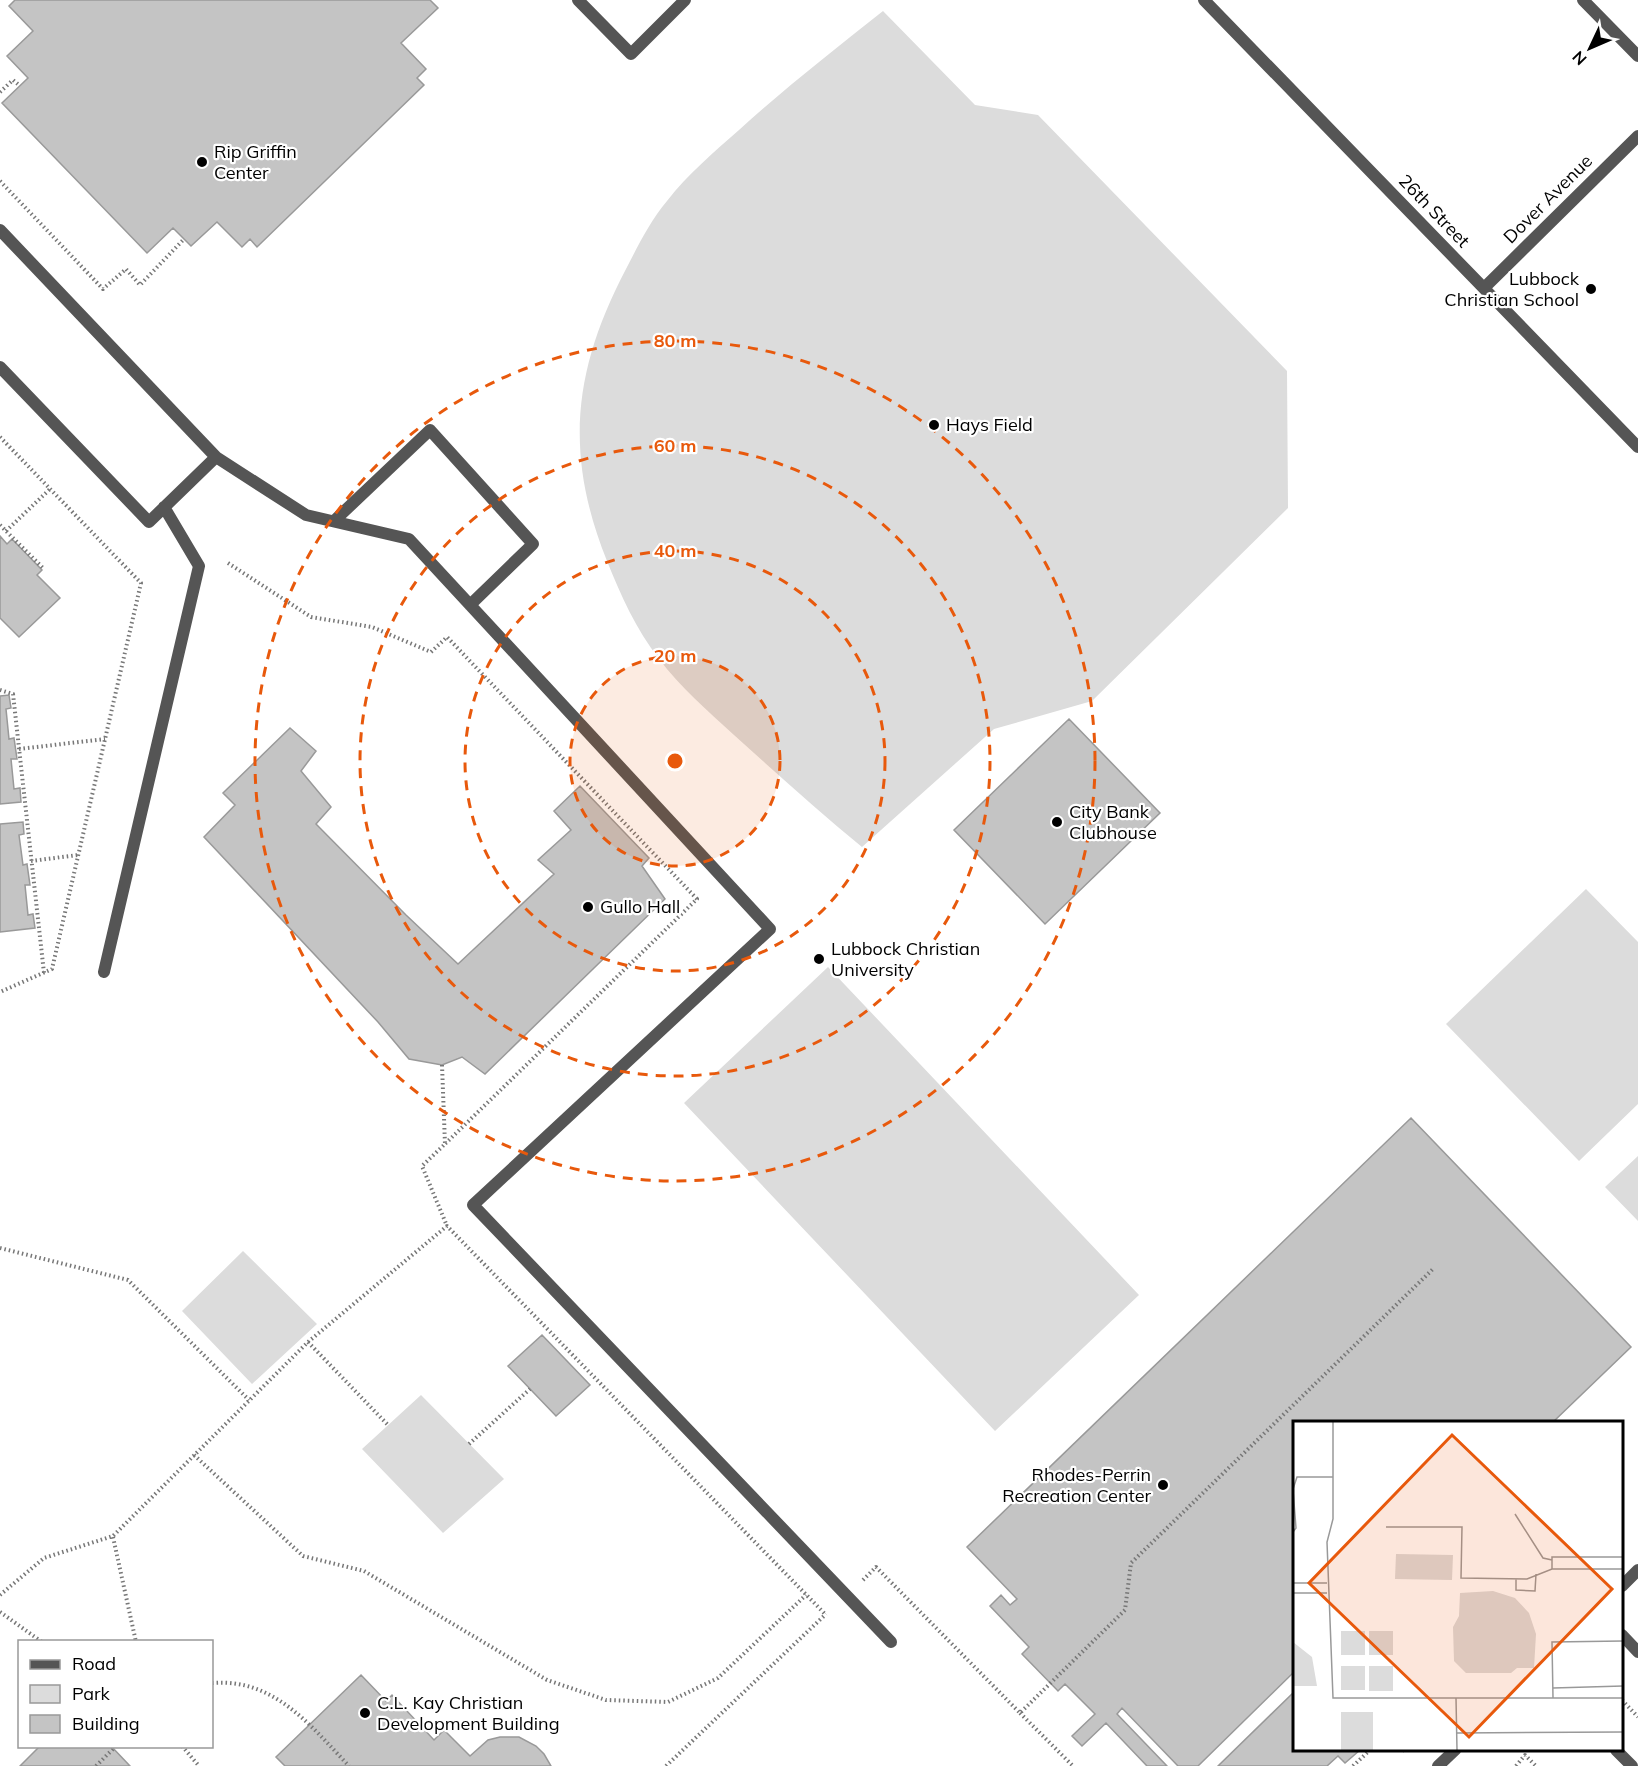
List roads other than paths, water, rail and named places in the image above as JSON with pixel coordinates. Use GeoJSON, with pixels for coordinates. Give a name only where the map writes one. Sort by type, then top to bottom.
{"type":"FeatureCollection","features":[{"type":"Feature","properties":{"kind":"street"},"geometry":{"type":"LineString","coordinates":[[578,0],[631,54],[685,0]]}},
{"type":"Feature","properties":{"kind":"street","name":"26th Street"},"geometry":{"type":"LineString","coordinates":[[1204,0],[1638,447]]}},
{"type":"Feature","properties":{"kind":"street"},"geometry":{"type":"LineString","coordinates":[[1583,0],[1638,56]]}},
{"type":"Feature","properties":{"kind":"street","name":"Dover Avenue"},"geometry":{"type":"LineString","coordinates":[[1484,288],[1638,136]]}},
{"type":"Feature","properties":{"kind":"street"},"geometry":{"type":"LineString","coordinates":[[0,230],[216,457],[306,515],[410,540],[770,928],[473,1205],[891,1642]]}},
{"type":"Feature","properties":{"kind":"street"},"geometry":{"type":"LineString","coordinates":[[0,367],[149,522],[216,457]]}},
{"type":"Feature","properties":{"kind":"street"},"geometry":{"type":"LineString","coordinates":[[334,521],[430,430],[533,544],[470,604]]}},
{"type":"Feature","properties":{"kind":"street"},"geometry":{"type":"LineString","coordinates":[[104,972],[200,566],[164,507]]}},
{"type":"Feature","properties":{"kind":"street"},"geometry":{"type":"LineString","coordinates":[[1623,1585],[1638,1570]]}},
{"type":"Feature","properties":{"kind":"street"},"geometry":{"type":"LineString","coordinates":[[1623,1636],[1638,1652]]}},
{"type":"Feature","properties":{"kind":"street"},"geometry":{"type":"LineString","coordinates":[[1438,1766],[1453,1751]]}},
{"type":"Feature","properties":{"kind":"street"},"geometry":{"type":"LineString","coordinates":[[1618,1751],[1632,1766]]}},
{"type":"Feature","properties":{"kind":"place","name":"Rip Griffin Center"},"geometry":{"type":"Point","coordinates":[202,162]}},
{"type":"Feature","properties":{"kind":"place","name":"Lubbock Christian School"},"geometry":{"type":"Point","coordinates":[1591,289]}},
{"type":"Feature","properties":{"kind":"place","name":"Hays Field"},"geometry":{"type":"Point","coordinates":[934,425]}},
{"type":"Feature","properties":{"kind":"place","name":"City Bank Clubhouse"},"geometry":{"type":"Point","coordinates":[1057,822]}},
{"type":"Feature","properties":{"kind":"place","name":"Gullo Hall"},"geometry":{"type":"Point","coordinates":[588,907]}},
{"type":"Feature","properties":{"kind":"place","name":"Lubbock Christian University"},"geometry":{"type":"Point","coordinates":[819,959]}},
{"type":"Feature","properties":{"kind":"place","name":"Rhodes-Perrin Recreation Center"},"geometry":{"type":"Point","coordinates":[1163,1485]}},
{"type":"Feature","properties":{"kind":"place","name":"C.L. Kay Christian Development Building"},"geometry":{"type":"Point","coordinates":[365,1713]}}]}
